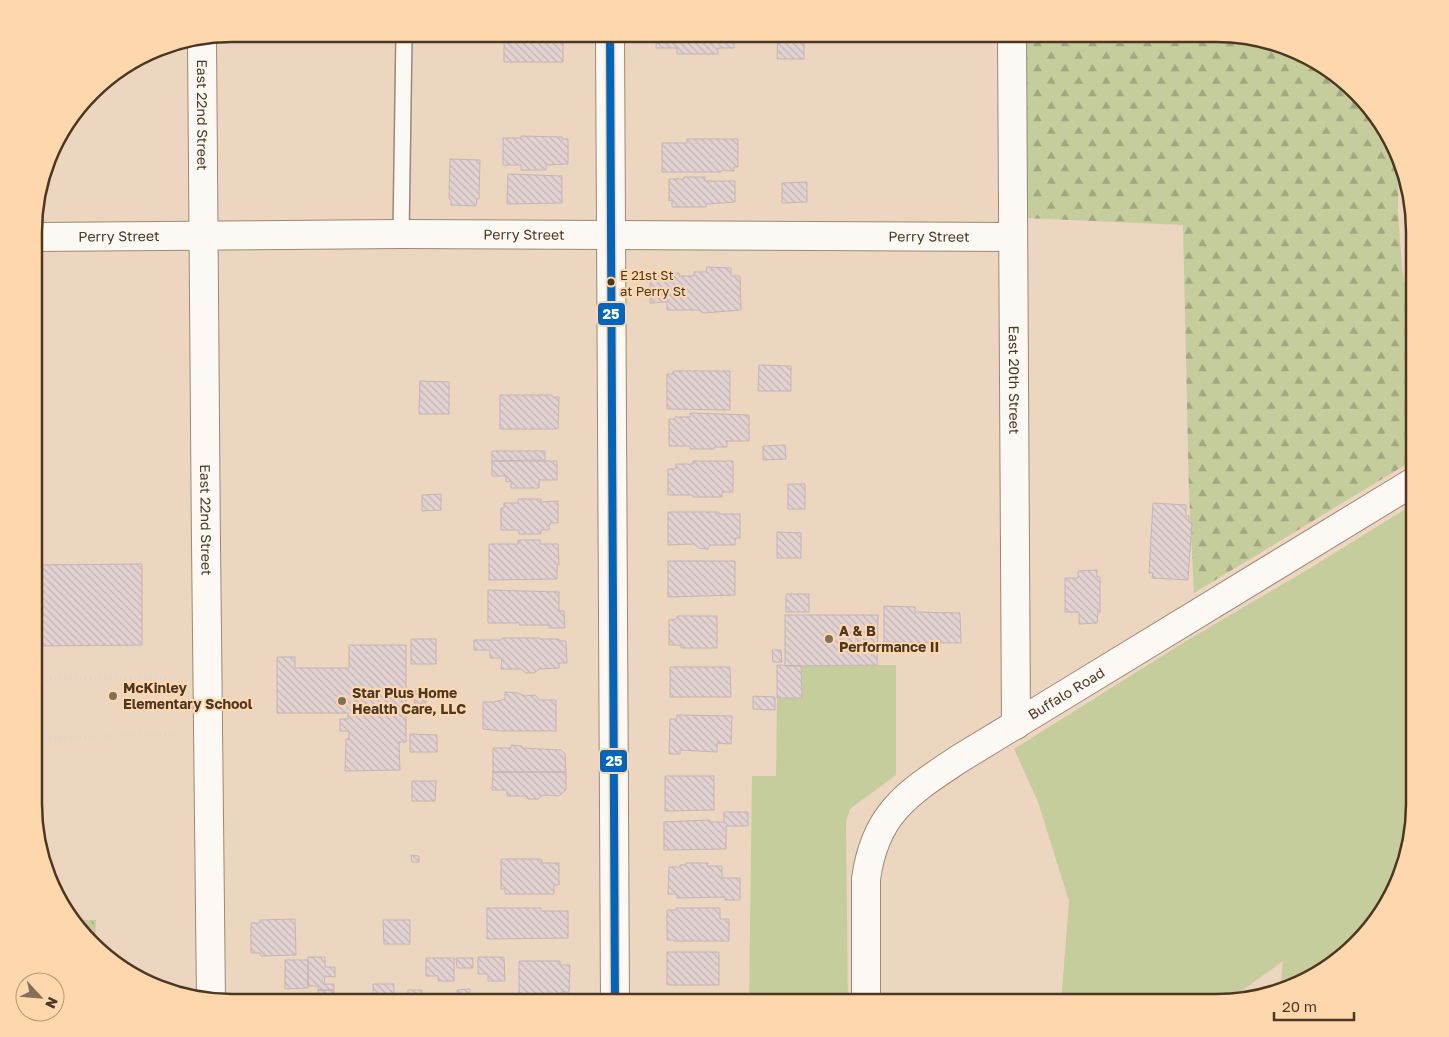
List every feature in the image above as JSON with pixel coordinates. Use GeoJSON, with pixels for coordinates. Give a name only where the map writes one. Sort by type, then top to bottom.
{"type":"FeatureCollection","features":[{"type":"Feature","properties":{"kind":"street"},"geometry":{"type":"LineString","coordinates":[[610,42],[615,994]]}},
{"type":"Feature","properties":{"kind":"street","name":"East 20th Street"},"geometry":{"type":"LineString","coordinates":[[1012,42],[1016,725]]}},
{"type":"Feature","properties":{"kind":"street","name":"East 22nd Street"},"geometry":{"type":"LineString","coordinates":[[202,45],[211,993]]}},
{"type":"Feature","properties":{"kind":"street","name":"Perry Street"},"geometry":{"type":"LineString","coordinates":[[42,237],[401,234],[1013,238]]}},
{"type":"Feature","properties":{"kind":"street","name":"Buffalo Road"},"geometry":{"type":"LineString","coordinates":[[866,994],[866,879],[872,851],[883,825],[900,802],[926,781],[959,759],[1406,487]]}},
{"type":"Feature","properties":{"kind":"lane"},"geometry":{"type":"LineString","coordinates":[[401,234],[404,42]]}},
{"type":"Feature","properties":{"kind":"path"},"geometry":{"type":"LineString","coordinates":[[42,685],[50,678],[175,678]]}},
{"type":"Feature","properties":{"kind":"path"},"geometry":{"type":"LineString","coordinates":[[42,732],[48,738],[176,734]]}},
{"type":"Feature","properties":{"kind":"green space"},"geometry":{"type":"Polygon","coordinates":[[[1026,42],[1216,42],[1241,44],[1289,57],[1322,75],[1351,98],[1367,117],[1387,149],[1399,180],[1398,211],[1402,269],[1406,290],[1406,464],[1194,593],[1189,494],[1183,225],[1025,218],[1026,42]]]}},
{"type":"Feature","properties":{"kind":"green space"},"geometry":{"type":"Polygon","coordinates":[[[1406,509],[1406,817],[1400,853],[1392,877],[1381,899],[1359,930],[1342,947],[1311,969],[1281,983],[1283,961],[1238,993],[1062,994],[1069,901],[1038,802],[1014,749],[1186,641],[1312,567],[1406,509]]]}},
{"type":"Feature","properties":{"kind":"green space"},"geometry":{"type":"Polygon","coordinates":[[[896,665],[896,775],[850,809],[846,822],[848,994],[749,994],[752,776],[776,776],[777,698],[802,698],[801,666],[896,665]]]}},
{"type":"Feature","properties":{"kind":"green space"},"geometry":{"type":"Polygon","coordinates":[[[82,920],[96,920],[95,936],[82,920]]]}},
{"type":"Feature","properties":{"kind":"building"},"geometry":{"type":"Polygon","coordinates":[[[504,42],[563,42],[563,62],[504,62],[504,42]]]}},
{"type":"Feature","properties":{"kind":"building"},"geometry":{"type":"Polygon","coordinates":[[[656,42],[734,42],[734,48],[718,48],[718,54],[677,54],[677,48],[656,48],[656,42]]]}},
{"type":"Feature","properties":{"kind":"building"},"geometry":{"type":"Polygon","coordinates":[[[778,42],[804,42],[804,59],[777,59],[778,42]]]}},
{"type":"Feature","properties":{"kind":"building"},"geometry":{"type":"Polygon","coordinates":[[[521,136],[562,137],[562,139],[568,139],[568,164],[546,165],[546,170],[521,170],[521,165],[503,165],[503,138],[521,138],[521,136]]]}},
{"type":"Feature","properties":{"kind":"building"},"geometry":{"type":"Polygon","coordinates":[[[687,139],[738,139],[738,167],[734,167],[734,171],[722,170],[721,172],[662,172],[662,143],[687,143],[687,139]]]}},
{"type":"Feature","properties":{"kind":"building"},"geometry":{"type":"Polygon","coordinates":[[[450,159],[480,160],[479,199],[477,199],[476,206],[451,205],[451,199],[449,199],[450,159]]]}},
{"type":"Feature","properties":{"kind":"building"},"geometry":{"type":"Polygon","coordinates":[[[508,174],[562,176],[562,203],[507,204],[508,174]]]}},
{"type":"Feature","properties":{"kind":"building"},"geometry":{"type":"Polygon","coordinates":[[[684,177],[705,177],[705,181],[735,181],[735,202],[706,204],[706,207],[672,207],[672,200],[669,201],[669,179],[684,179],[684,177]]]}},
{"type":"Feature","properties":{"kind":"building"},"geometry":{"type":"Polygon","coordinates":[[[807,182],[807,202],[782,203],[782,183],[807,182]]]}},
{"type":"Feature","properties":{"kind":"building"},"geometry":{"type":"Polygon","coordinates":[[[707,267],[731,268],[731,276],[740,276],[741,310],[703,313],[699,310],[667,310],[667,302],[650,303],[650,273],[679,273],[679,276],[694,276],[694,272],[706,272],[707,267]]]}},
{"type":"Feature","properties":{"kind":"building"},"geometry":{"type":"Polygon","coordinates":[[[759,365],[791,366],[791,391],[758,391],[759,365]]]}},
{"type":"Feature","properties":{"kind":"building"},"geometry":{"type":"Polygon","coordinates":[[[673,371],[730,371],[730,410],[667,409],[667,374],[673,374],[673,371]]]}},
{"type":"Feature","properties":{"kind":"building"},"geometry":{"type":"Polygon","coordinates":[[[420,381],[449,382],[449,414],[419,414],[420,381]]]}},
{"type":"Feature","properties":{"kind":"building"},"geometry":{"type":"Polygon","coordinates":[[[500,395],[552,395],[552,397],[559,397],[558,429],[500,429],[500,395]]]}},
{"type":"Feature","properties":{"kind":"building"},"geometry":{"type":"Polygon","coordinates":[[[690,413],[749,415],[749,441],[727,441],[727,447],[714,447],[714,449],[690,449],[690,446],[669,446],[669,419],[690,417],[690,413]]]}},
{"type":"Feature","properties":{"kind":"building"},"geometry":{"type":"Polygon","coordinates":[[[785,445],[786,459],[763,460],[763,446],[785,445]]]}},
{"type":"Feature","properties":{"kind":"building"},"geometry":{"type":"Polygon","coordinates":[[[492,451],[545,451],[545,460],[492,461],[492,451]]]}},
{"type":"Feature","properties":{"kind":"building"},"geometry":{"type":"Polygon","coordinates":[[[492,461],[557,461],[557,480],[539,480],[539,488],[511,488],[511,481],[506,482],[506,476],[492,476],[492,461]]]}},
{"type":"Feature","properties":{"kind":"building"},"geometry":{"type":"Polygon","coordinates":[[[693,461],[733,461],[733,492],[722,492],[722,497],[668,495],[668,469],[676,469],[676,464],[693,464],[693,461]]]}},
{"type":"Feature","properties":{"kind":"building"},"geometry":{"type":"Polygon","coordinates":[[[788,484],[805,484],[805,509],[788,509],[788,484]]]}},
{"type":"Feature","properties":{"kind":"building"},"geometry":{"type":"Polygon","coordinates":[[[441,494],[441,510],[422,511],[422,495],[441,494]]]}},
{"type":"Feature","properties":{"kind":"building"},"geometry":{"type":"Polygon","coordinates":[[[518,499],[541,499],[541,502],[558,501],[558,523],[550,523],[549,530],[541,530],[541,534],[519,534],[519,530],[501,530],[501,508],[504,508],[504,503],[518,503],[518,499]]]}},
{"type":"Feature","properties":{"kind":"building"},"geometry":{"type":"Polygon","coordinates":[[[1153,503],[1186,505],[1186,516],[1189,516],[1189,522],[1192,522],[1188,580],[1152,578],[1153,573],[1149,573],[1153,503]]]}},
{"type":"Feature","properties":{"kind":"building"},"geometry":{"type":"Polygon","coordinates":[[[668,512],[740,514],[740,538],[735,538],[735,545],[710,545],[708,549],[698,548],[694,544],[668,545],[668,512]]]}},
{"type":"Feature","properties":{"kind":"building"},"geometry":{"type":"Polygon","coordinates":[[[777,532],[801,533],[801,558],[777,558],[777,532]]]}},
{"type":"Feature","properties":{"kind":"building"},"geometry":{"type":"Polygon","coordinates":[[[518,540],[540,540],[540,544],[558,544],[559,565],[557,565],[557,579],[489,580],[489,544],[518,544],[518,540]]]}},
{"type":"Feature","properties":{"kind":"building"},"geometry":{"type":"Polygon","coordinates":[[[668,561],[735,561],[735,595],[668,597],[668,561]]]}},
{"type":"Feature","properties":{"kind":"building"},"geometry":{"type":"Polygon","coordinates":[[[142,564],[142,645],[42,646],[42,565],[142,564]]]}},
{"type":"Feature","properties":{"kind":"building"},"geometry":{"type":"Polygon","coordinates":[[[1097,570],[1097,577],[1100,577],[1100,612],[1098,612],[1097,623],[1079,624],[1079,612],[1065,612],[1065,578],[1078,578],[1078,571],[1097,570]]]}},
{"type":"Feature","properties":{"kind":"building"},"geometry":{"type":"Polygon","coordinates":[[[488,590],[559,592],[559,611],[564,611],[565,628],[549,628],[549,625],[519,625],[520,623],[488,623],[488,590]]]}},
{"type":"Feature","properties":{"kind":"building"},"geometry":{"type":"Polygon","coordinates":[[[786,594],[809,594],[809,612],[786,612],[786,594]]]}},
{"type":"Feature","properties":{"kind":"building"},"geometry":{"type":"Polygon","coordinates":[[[884,606],[915,607],[915,612],[960,613],[961,643],[884,642],[884,606]]]}},
{"type":"Feature","properties":{"kind":"building"},"geometry":{"type":"Polygon","coordinates":[[[785,615],[878,615],[877,665],[785,666],[785,615]]]}},
{"type":"Feature","properties":{"kind":"building"},"geometry":{"type":"Polygon","coordinates":[[[677,616],[717,616],[717,648],[681,648],[681,645],[669,645],[669,620],[677,619],[677,616]]]}},
{"type":"Feature","properties":{"kind":"building"},"geometry":{"type":"Polygon","coordinates":[[[502,638],[540,638],[566,641],[567,663],[559,663],[559,668],[539,669],[534,673],[526,673],[521,669],[501,669],[502,658],[490,658],[490,650],[474,650],[474,640],[501,640],[502,638]]]}},
{"type":"Feature","properties":{"kind":"building"},"geometry":{"type":"Polygon","coordinates":[[[411,639],[436,639],[436,664],[411,664],[411,639]]]}},
{"type":"Feature","properties":{"kind":"building","name":"Star Plus Home Health Care, LLC"},"geometry":{"type":"Polygon","coordinates":[[[349,645],[406,645],[406,742],[399,742],[400,770],[345,771],[346,739],[349,739],[349,731],[340,731],[340,719],[348,719],[348,713],[277,713],[277,657],[295,657],[295,668],[349,668],[349,645]]]}},
{"type":"Feature","properties":{"kind":"building"},"geometry":{"type":"Polygon","coordinates":[[[772,650],[781,650],[782,662],[773,662],[772,650]]]}},
{"type":"Feature","properties":{"kind":"building"},"geometry":{"type":"Polygon","coordinates":[[[777,665],[801,666],[802,698],[777,698],[777,665]]]}},
{"type":"Feature","properties":{"kind":"building"},"geometry":{"type":"Polygon","coordinates":[[[670,667],[730,667],[731,697],[670,697],[670,667]]]}},
{"type":"Feature","properties":{"kind":"building"},"geometry":{"type":"Polygon","coordinates":[[[415,690],[426,691],[426,703],[414,703],[415,690]]]}},
{"type":"Feature","properties":{"kind":"building"},"geometry":{"type":"Polygon","coordinates":[[[505,692],[518,693],[525,696],[535,695],[539,700],[556,700],[556,731],[483,729],[483,702],[505,699],[505,692]]]}},
{"type":"Feature","properties":{"kind":"building"},"geometry":{"type":"Polygon","coordinates":[[[753,696],[775,697],[775,710],[753,709],[753,696]]]}},
{"type":"Feature","properties":{"kind":"building"},"geometry":{"type":"Polygon","coordinates":[[[677,715],[732,716],[731,744],[717,743],[717,752],[680,750],[680,754],[669,754],[670,719],[677,719],[677,715]]]}},
{"type":"Feature","properties":{"kind":"building"},"geometry":{"type":"Polygon","coordinates":[[[410,734],[437,735],[437,752],[410,752],[410,734]]]}},
{"type":"Feature","properties":{"kind":"building"},"geometry":{"type":"Polygon","coordinates":[[[511,745],[522,746],[522,748],[561,750],[565,754],[566,772],[493,772],[493,748],[511,748],[511,745]]]}},
{"type":"Feature","properties":{"kind":"building"},"geometry":{"type":"Polygon","coordinates":[[[493,772],[566,772],[566,790],[559,796],[543,795],[538,799],[528,799],[525,796],[507,796],[507,790],[492,790],[493,772]]]}},
{"type":"Feature","properties":{"kind":"building"},"geometry":{"type":"Polygon","coordinates":[[[665,776],[714,776],[714,810],[665,811],[665,776]]]}},
{"type":"Feature","properties":{"kind":"building"},"geometry":{"type":"Polygon","coordinates":[[[412,781],[436,781],[435,801],[412,801],[412,781]]]}},
{"type":"Feature","properties":{"kind":"building"},"geometry":{"type":"Polygon","coordinates":[[[724,812],[748,812],[748,826],[726,826],[726,849],[664,850],[664,822],[710,820],[710,822],[724,822],[724,812]]]}},
{"type":"Feature","properties":{"kind":"building"},"geometry":{"type":"Polygon","coordinates":[[[411,855],[419,856],[419,862],[412,862],[411,855]]]}},
{"type":"Feature","properties":{"kind":"building"},"geometry":{"type":"Polygon","coordinates":[[[501,859],[541,859],[542,863],[559,863],[559,885],[554,885],[554,894],[505,894],[505,889],[501,889],[501,859]]]}},
{"type":"Feature","properties":{"kind":"building"},"geometry":{"type":"Polygon","coordinates":[[[686,863],[708,863],[707,866],[722,866],[722,878],[740,878],[740,900],[725,900],[725,897],[677,898],[677,894],[668,894],[669,867],[680,867],[680,865],[686,865],[686,863]]]}},
{"type":"Feature","properties":{"kind":"building"},"geometry":{"type":"Polygon","coordinates":[[[487,908],[541,908],[541,911],[568,911],[568,938],[487,939],[487,908]]]}},
{"type":"Feature","properties":{"kind":"building"},"geometry":{"type":"Polygon","coordinates":[[[676,908],[720,908],[720,919],[729,919],[729,941],[667,940],[667,910],[676,910],[676,908]]]}},
{"type":"Feature","properties":{"kind":"building"},"geometry":{"type":"Polygon","coordinates":[[[295,919],[296,955],[261,956],[260,953],[251,953],[251,923],[260,923],[260,920],[295,919]]]}},
{"type":"Feature","properties":{"kind":"building"},"geometry":{"type":"Polygon","coordinates":[[[383,920],[410,920],[410,944],[384,944],[383,920]]]}},
{"type":"Feature","properties":{"kind":"building"},"geometry":{"type":"Polygon","coordinates":[[[667,952],[719,952],[719,985],[667,985],[667,952]]]}},
{"type":"Feature","properties":{"kind":"building"},"geometry":{"type":"Polygon","coordinates":[[[308,957],[325,957],[325,967],[335,967],[335,977],[325,976],[324,984],[334,984],[334,990],[318,990],[318,986],[308,986],[308,957]]]}},
{"type":"Feature","properties":{"kind":"building"},"geometry":{"type":"Polygon","coordinates":[[[478,957],[504,957],[505,981],[488,981],[488,974],[478,974],[478,957]]]}},
{"type":"Feature","properties":{"kind":"building"},"geometry":{"type":"Polygon","coordinates":[[[426,958],[454,958],[454,981],[438,981],[438,976],[426,976],[426,958]]]}},
{"type":"Feature","properties":{"kind":"building"},"geometry":{"type":"Polygon","coordinates":[[[456,958],[473,958],[473,968],[457,968],[456,958]]]}},
{"type":"Feature","properties":{"kind":"building"},"geometry":{"type":"Polygon","coordinates":[[[285,960],[308,960],[308,988],[285,989],[285,960]]]}},
{"type":"Feature","properties":{"kind":"building"},"geometry":{"type":"Polygon","coordinates":[[[519,961],[560,961],[560,965],[570,965],[569,992],[561,992],[561,994],[519,994],[519,961]]]}},
{"type":"Feature","properties":{"kind":"building"},"geometry":{"type":"Polygon","coordinates":[[[373,984],[394,984],[394,994],[373,994],[373,984]]]}},
{"type":"Feature","properties":{"kind":"building"},"geometry":{"type":"Polygon","coordinates":[[[470,989],[470,994],[457,994],[457,990],[470,989]]]}},
{"type":"Feature","properties":{"kind":"building"},"geometry":{"type":"Polygon","coordinates":[[[318,990],[334,990],[334,994],[318,994],[318,990]]]}},
{"type":"Feature","properties":{"kind":"building"},"geometry":{"type":"Polygon","coordinates":[[[408,990],[422,990],[422,994],[408,994],[408,990]]]}},
{"type":"Feature","properties":{"kind":"transit line","name":"25"},"geometry":{"type":"LineString","coordinates":[[610,42],[615,994]]}},
{"type":"Feature","properties":{"kind":"place","name":"E 21st St at Perry St"},"geometry":{"type":"Point","coordinates":[611,282]}},
{"type":"Feature","properties":{"kind":"place","name":"A & B Performance II"},"geometry":{"type":"Point","coordinates":[829,639]}},
{"type":"Feature","properties":{"kind":"place","name":"McKinley Elementary School"},"geometry":{"type":"Point","coordinates":[113,696]}},
{"type":"Feature","properties":{"kind":"place","name":"Star Plus Home Health Care, LLC"},"geometry":{"type":"Point","coordinates":[342,701]}}]}
